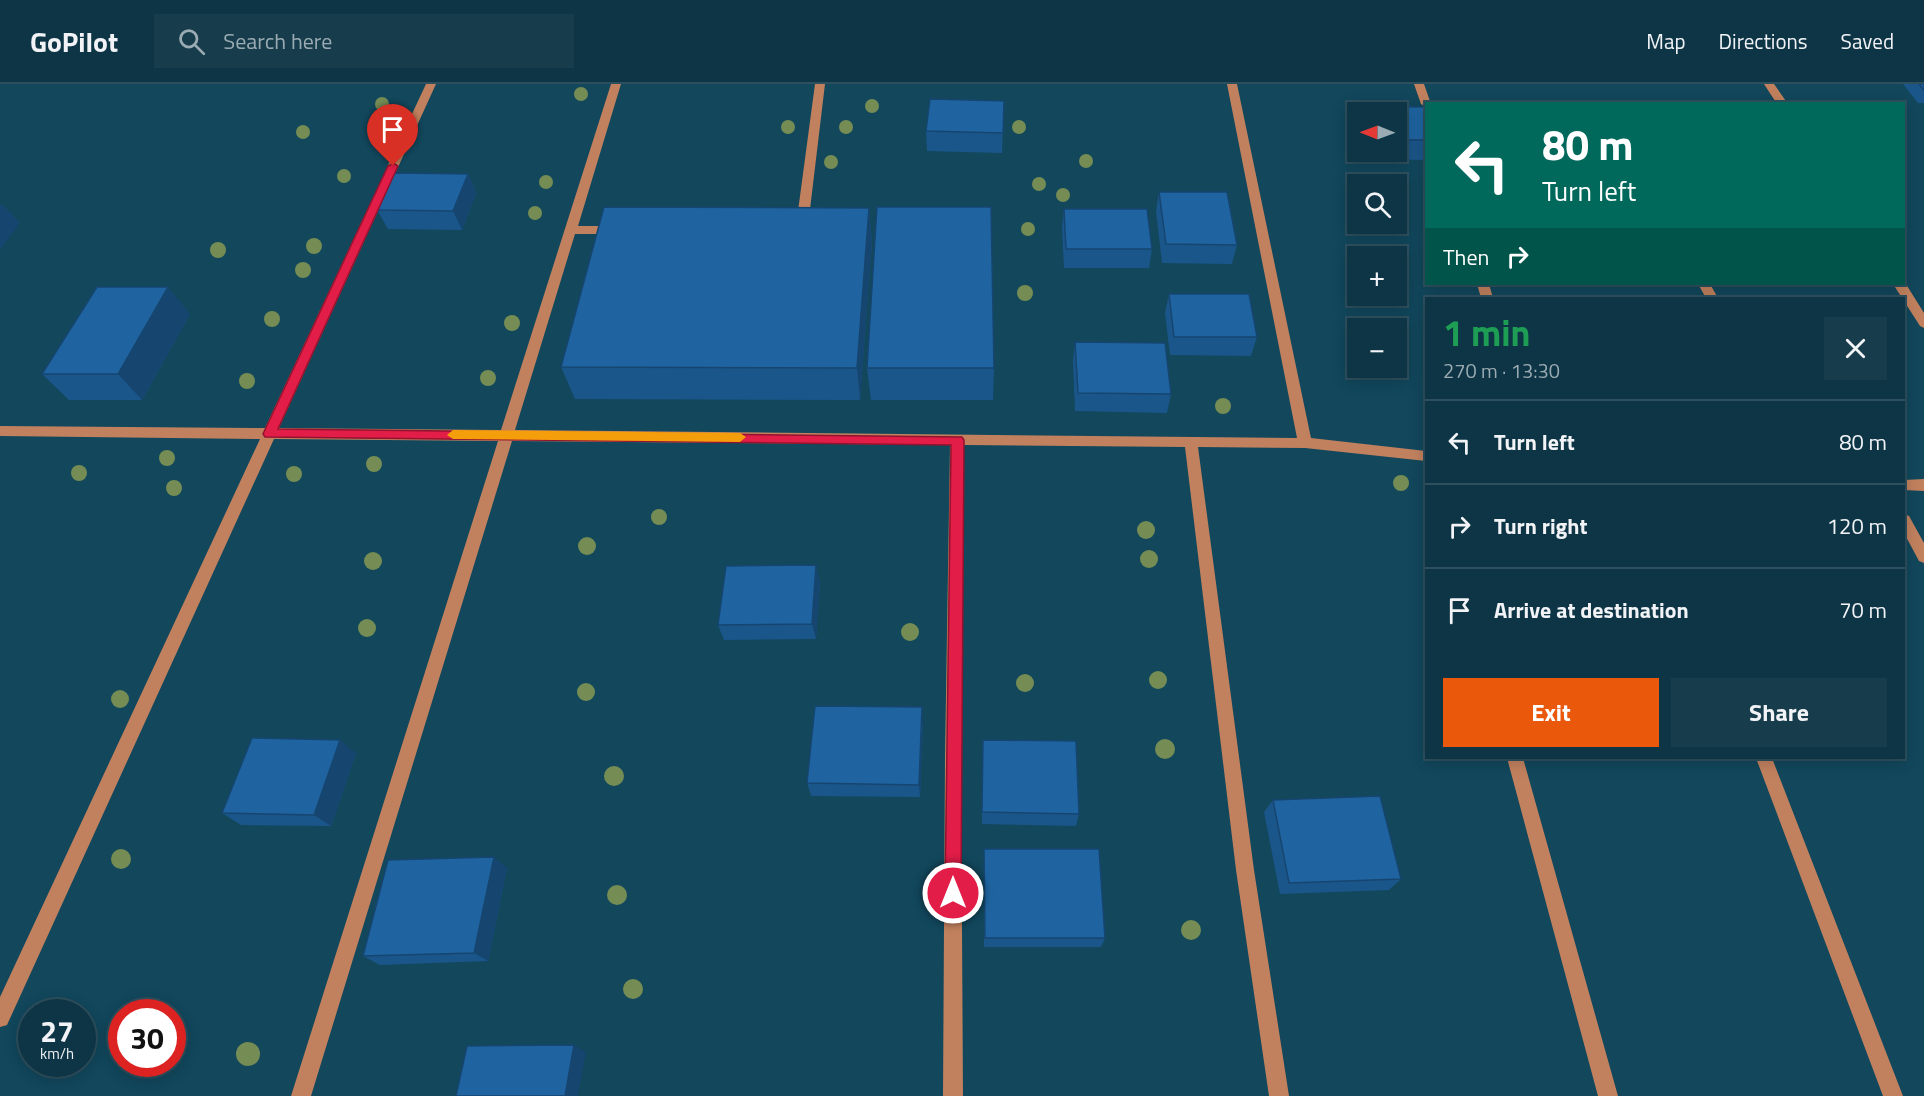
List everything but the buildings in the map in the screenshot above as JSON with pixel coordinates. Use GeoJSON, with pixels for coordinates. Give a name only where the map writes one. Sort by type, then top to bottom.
{"type":"FeatureCollection","features":[{"type":"Feature","properties":{"kind":"street"},"geometry":{"type":"LineString","coordinates":[[0,1018],[431,84]]}},
{"type":"Feature","properties":{"kind":"street"},"geometry":{"type":"LineString","coordinates":[[301,1096],[615,84]]}},
{"type":"Feature","properties":{"kind":"street"},"geometry":{"type":"LineString","coordinates":[[801,232],[820,84]]}},
{"type":"Feature","properties":{"kind":"street"},"geometry":{"type":"LineString","coordinates":[[1232,84],[1305,443]]}},
{"type":"Feature","properties":{"kind":"street"},"geometry":{"type":"LineString","coordinates":[[1419,84],[1425,102]]}},
{"type":"Feature","properties":{"kind":"street"},"geometry":{"type":"LineString","coordinates":[[1769,84],[1782,102]]}},
{"type":"Feature","properties":{"kind":"street"},"geometry":{"type":"LineString","coordinates":[[570,230],[628,231]]}},
{"type":"Feature","properties":{"kind":"street"},"geometry":{"type":"LineString","coordinates":[[1900,285],[1924,323]]}},
{"type":"Feature","properties":{"kind":"street"},"geometry":{"type":"LineString","coordinates":[[0,431],[1305,443],[1425,456]]}},
{"type":"Feature","properties":{"kind":"street"},"geometry":{"type":"LineString","coordinates":[[953,1096],[953,758],[957,440]]}},
{"type":"Feature","properties":{"kind":"street"},"geometry":{"type":"LineString","coordinates":[[1191,443],[1245,870],[1279,1096]]}},
{"type":"Feature","properties":{"kind":"street"},"geometry":{"type":"LineString","coordinates":[[1905,486],[1924,485]]}},
{"type":"Feature","properties":{"kind":"street"},"geometry":{"type":"LineString","coordinates":[[1905,522],[1924,557]]}},
{"type":"Feature","properties":{"kind":"street"},"geometry":{"type":"LineString","coordinates":[[1515,759],[1608,1096]]}},
{"type":"Feature","properties":{"kind":"street"},"geometry":{"type":"LineString","coordinates":[[1764,759],[1893,1096]]}},
{"type":"Feature","properties":{"kind":"slow traffic"},"geometry":{"type":"LineString","coordinates":[[453,435],[740,437]]}},
{"type":"Feature","properties":{"kind":"route"},"geometry":{"type":"LineString","coordinates":[[393,166],[270,434],[957,440],[953,893]]}}]}
